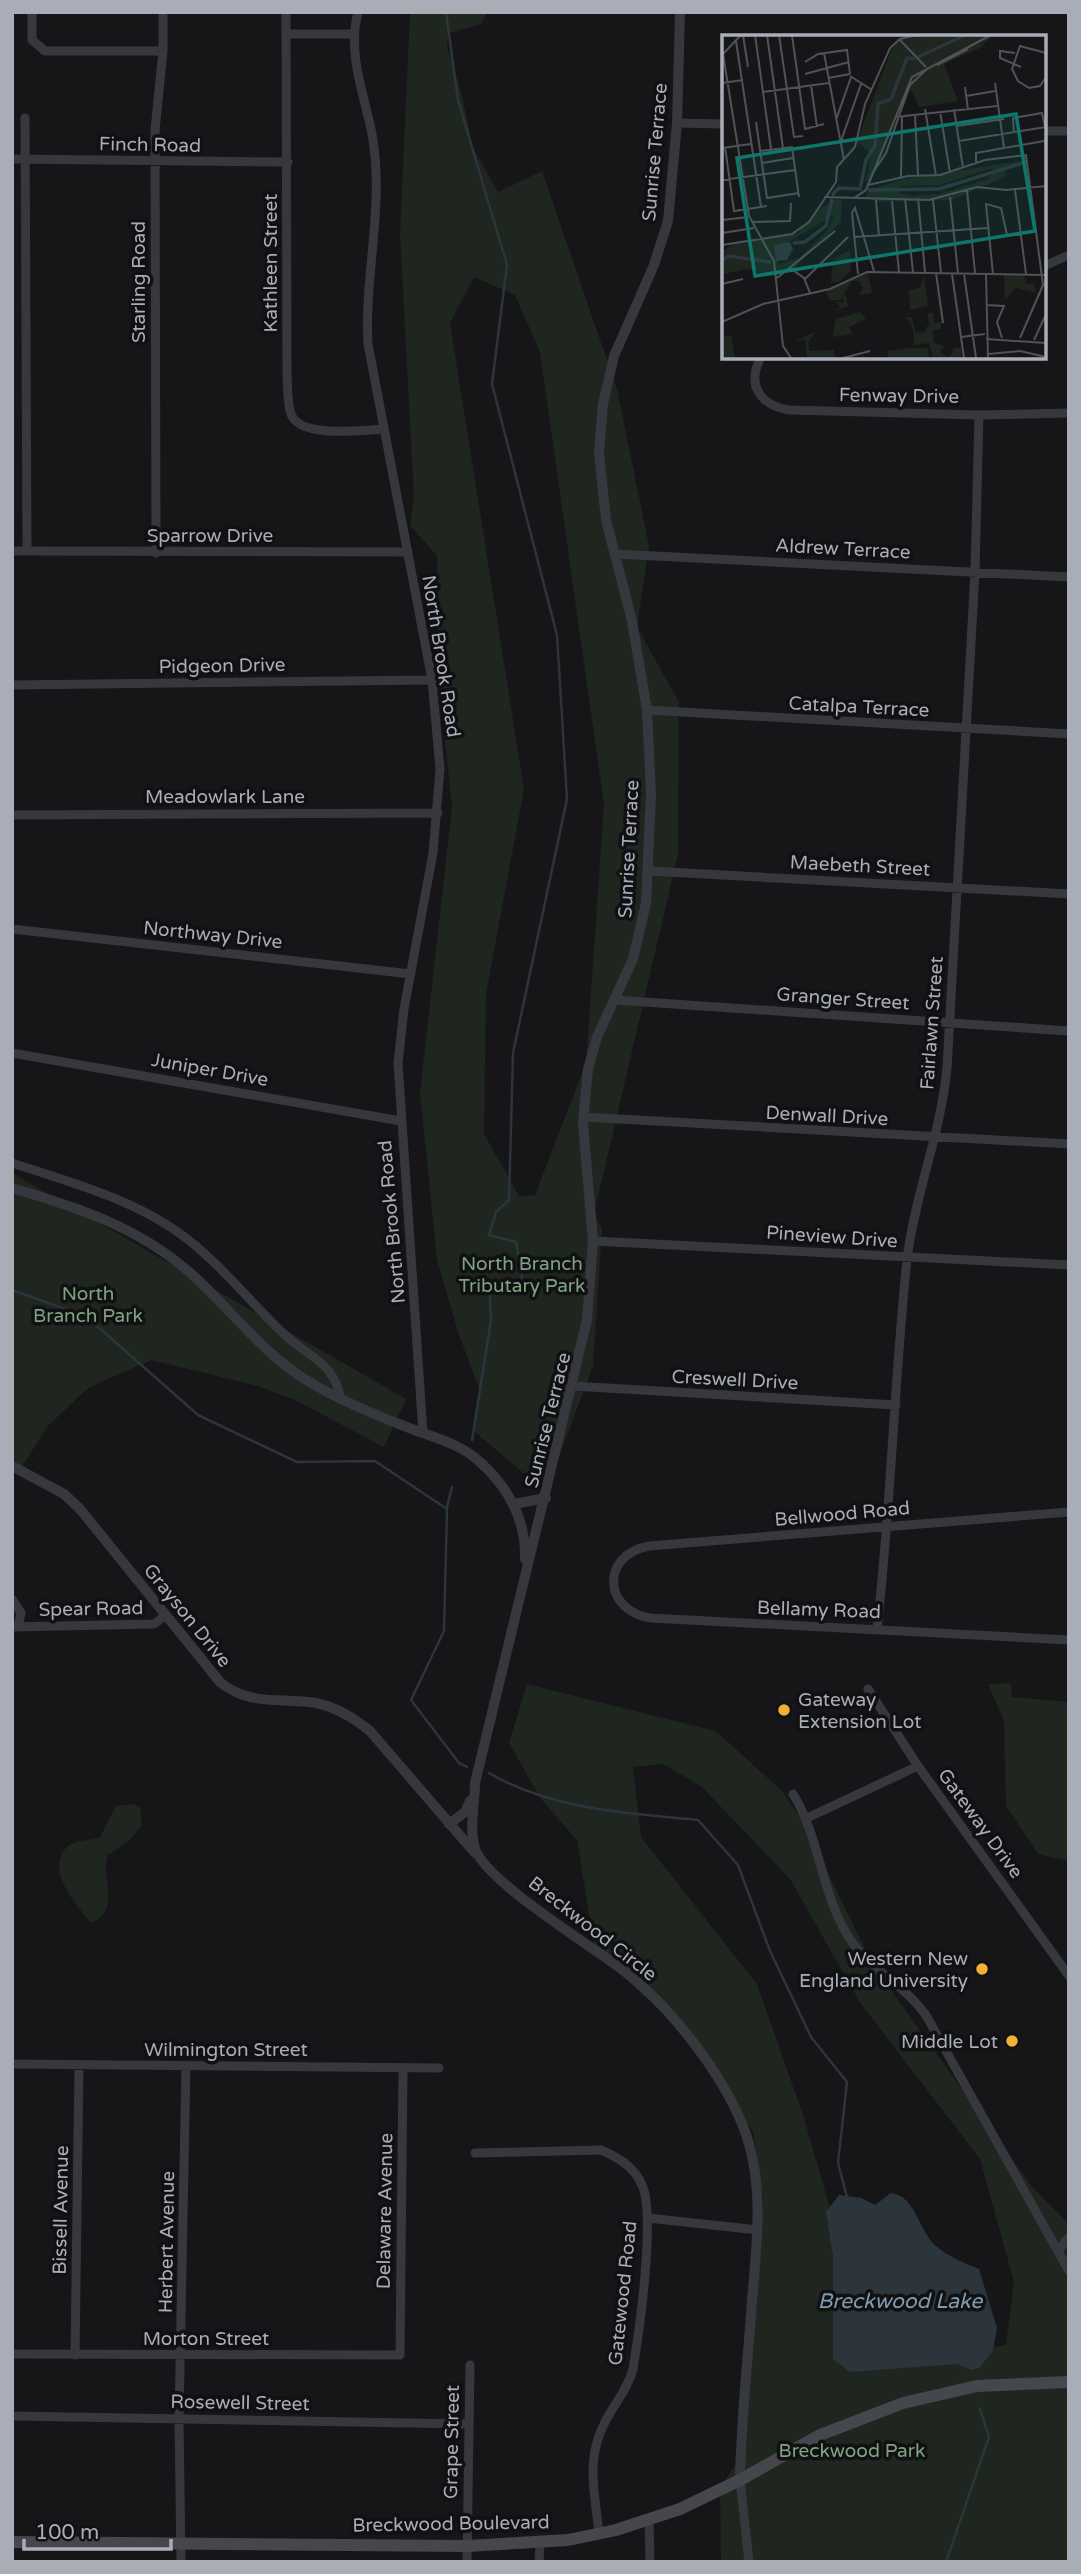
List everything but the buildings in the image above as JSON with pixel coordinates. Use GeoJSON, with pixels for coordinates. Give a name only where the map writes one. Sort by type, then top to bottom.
{"type":"FeatureCollection","features":[{"type":"Feature","properties":{"kind":"main road","name":"Breckwood Boulevard"},"geometry":{"type":"LineString","coordinates":[[12,2542],[467,2546],[540,2543],[599,2534],[691,2504],[820,2435],[903,2403],[977,2386],[1069,2382]]}},
{"type":"Feature","properties":{"kind":"street"},"geometry":{"type":"LineString","coordinates":[[32,12],[32,40],[45,51],[163,51]]}},
{"type":"Feature","properties":{"kind":"street","name":"Starling Road"},"geometry":{"type":"LineString","coordinates":[[156,553],[156,162],[157,94],[163,51],[163,12]]}},
{"type":"Feature","properties":{"kind":"street","name":"Kathleen Street"},"geometry":{"type":"LineString","coordinates":[[286,12],[287,375],[291,415],[300,426],[320,430],[384,429]]}},
{"type":"Feature","properties":{"kind":"street","name":"North Brook Road"},"geometry":{"type":"LineString","coordinates":[[358,12],[353,34],[357,71],[375,155],[377,207],[366,324],[369,356],[432,680],[440,769],[438,813],[399,1053],[401,1121],[423,1433]]}},
{"type":"Feature","properties":{"kind":"street","name":"Sunrise Terrace"},"geometry":{"type":"LineString","coordinates":[[475,1783],[587,1320],[593,1241],[583,1117],[587,1069],[597,1037],[638,946],[649,871],[651,795],[640,659],[600,484],[598,453],[603,404],[620,339],[664,238],[671,204],[677,122],[680,12]]}},
{"type":"Feature","properties":{"kind":"street"},"geometry":{"type":"LineString","coordinates":[[286,34],[353,34]]}},
{"type":"Feature","properties":{"kind":"street"},"geometry":{"type":"LineString","coordinates":[[25,118],[27,551]]}},
{"type":"Feature","properties":{"kind":"street"},"geometry":{"type":"LineString","coordinates":[[677,122],[722,124]]}},
{"type":"Feature","properties":{"kind":"street"},"geometry":{"type":"LineString","coordinates":[[1046,131],[1069,131]]}},
{"type":"Feature","properties":{"kind":"street","name":"Finch Road"},"geometry":{"type":"LineString","coordinates":[[12,159],[288,162]]}},
{"type":"Feature","properties":{"kind":"street"},"geometry":{"type":"LineString","coordinates":[[1046,265],[1069,255]]}},
{"type":"Feature","properties":{"kind":"street","name":"Fenway Drive"},"geometry":{"type":"LineString","coordinates":[[760,359],[757,370],[758,391],[763,401],[773,407],[979,415],[1069,413]]}},
{"type":"Feature","properties":{"kind":"street","name":"Fairlawn Street"},"geometry":{"type":"LineString","coordinates":[[877,1629],[888,1527],[908,1258],[936,1139],[946,1079],[975,572],[979,415]]}},
{"type":"Feature","properties":{"kind":"street","name":"Sparrow Drive"},"geometry":{"type":"LineString","coordinates":[[12,551],[408,552]]}},
{"type":"Feature","properties":{"kind":"street","name":"Aldrew Terrace"},"geometry":{"type":"LineString","coordinates":[[615,554],[1069,577]]}},
{"type":"Feature","properties":{"kind":"street","name":"Pidgeon Drive"},"geometry":{"type":"LineString","coordinates":[[12,685],[432,680]]}},
{"type":"Feature","properties":{"kind":"street","name":"Catalpa Terrace"},"geometry":{"type":"LineString","coordinates":[[646,710],[1069,734]]}},
{"type":"Feature","properties":{"kind":"street","name":"Meadowlark Lane"},"geometry":{"type":"LineString","coordinates":[[12,815],[438,813]]}},
{"type":"Feature","properties":{"kind":"street","name":"Maebeth Street"},"geometry":{"type":"LineString","coordinates":[[649,871],[1069,894]]}},
{"type":"Feature","properties":{"kind":"street","name":"Northway Drive"},"geometry":{"type":"LineString","coordinates":[[12,929],[411,975]]}},
{"type":"Feature","properties":{"kind":"street","name":"Granger Street"},"geometry":{"type":"LineString","coordinates":[[615,1000],[1069,1031]]}},
{"type":"Feature","properties":{"kind":"street","name":"Juniper Drive"},"geometry":{"type":"LineString","coordinates":[[12,1052],[401,1121]]}},
{"type":"Feature","properties":{"kind":"street","name":"Denwall Drive"},"geometry":{"type":"LineString","coordinates":[[583,1117],[936,1139],[1069,1144]]}},
{"type":"Feature","properties":{"kind":"street"},"geometry":{"type":"LineString","coordinates":[[12,1163],[120,1200],[195,1245],[289,1339],[327,1367],[339,1387],[341,1401]]}},
{"type":"Feature","properties":{"kind":"street"},"geometry":{"type":"LineString","coordinates":[[12,1188],[91,1212],[135,1234],[186,1269],[282,1364],[341,1401],[423,1433],[477,1459],[494,1475],[514,1504],[524,1537],[525,1577]]}},
{"type":"Feature","properties":{"kind":"street","name":"Pineview Drive"},"geometry":{"type":"LineString","coordinates":[[593,1241],[1069,1265]]}},
{"type":"Feature","properties":{"kind":"street","name":"Creswell Drive"},"geometry":{"type":"LineString","coordinates":[[573,1386],[896,1405]]}},
{"type":"Feature","properties":{"kind":"street","name":"Grayson Drive"},"geometry":{"type":"LineString","coordinates":[[12,1465],[64,1494],[80,1509],[220,1682],[237,1694],[255,1700],[314,1703],[356,1720],[370,1731],[483,1862]]}},
{"type":"Feature","properties":{"kind":"street"},"geometry":{"type":"LineString","coordinates":[[514,1504],[545,1498]]}},
{"type":"Feature","properties":{"kind":"street","name":"Bellwood Road"},"geometry":{"type":"LineString","coordinates":[[622,1557],[629,1551],[649,1546],[1069,1512]]}},
{"type":"Feature","properties":{"kind":"street","name":"Bellamy Road"},"geometry":{"type":"LineString","coordinates":[[622,1557],[614,1576],[616,1592],[625,1607],[643,1616],[1069,1640]]}},
{"type":"Feature","properties":{"kind":"street"},"geometry":{"type":"LineString","coordinates":[[12,1599],[20,1613],[15,1627]]}},
{"type":"Feature","properties":{"kind":"street","name":"Spear Road"},"geometry":{"type":"LineString","coordinates":[[15,1627],[154,1625],[166,1615]]}},
{"type":"Feature","properties":{"kind":"street","name":"Gateway Drive"},"geometry":{"type":"LineString","coordinates":[[868,1689],[918,1766],[1069,1976]]}},
{"type":"Feature","properties":{"kind":"street"},"geometry":{"type":"LineString","coordinates":[[807,1818],[918,1766]]}},
{"type":"Feature","properties":{"kind":"street"},"geometry":{"type":"LineString","coordinates":[[449,1824],[469,1806],[475,1783]]}},
{"type":"Feature","properties":{"kind":"street"},"geometry":{"type":"LineString","coordinates":[[475,1783],[474,1840],[483,1862]]}},
{"type":"Feature","properties":{"kind":"street"},"geometry":{"type":"LineString","coordinates":[[793,1794],[807,1818],[847,1935],[862,1955],[908,1994],[928,2017],[1069,2271]]}},
{"type":"Feature","properties":{"kind":"street","name":"Breckwood Circle"},"geometry":{"type":"LineString","coordinates":[[483,1862],[551,1919],[630,1976],[660,2004],[722,2085],[743,2127],[755,2170],[758,2230],[740,2480]]}},
{"type":"Feature","properties":{"kind":"street","name":"Wilmington Street"},"geometry":{"type":"LineString","coordinates":[[12,2064],[439,2068]]}},
{"type":"Feature","properties":{"kind":"street","name":"Bissell Avenue"},"geometry":{"type":"LineString","coordinates":[[75,2355],[79,2065]]}},
{"type":"Feature","properties":{"kind":"street","name":"Herbert Avenue"},"geometry":{"type":"LineString","coordinates":[[181,2562],[179,2418],[186,2066]]}},
{"type":"Feature","properties":{"kind":"street","name":"Delaware Avenue"},"geometry":{"type":"LineString","coordinates":[[400,2355],[403,2068]]}},
{"type":"Feature","properties":{"kind":"street","name":"Gatewood Road"},"geometry":{"type":"LineString","coordinates":[[475,2153],[601,2150],[616,2156],[642,2183],[648,2218],[633,2370],[630,2382],[605,2421],[592,2453],[599,2534]]}},
{"type":"Feature","properties":{"kind":"street"},"geometry":{"type":"LineString","coordinates":[[648,2218],[758,2230]]}},
{"type":"Feature","properties":{"kind":"street"},"geometry":{"type":"LineString","coordinates":[[1058,2251],[1069,2237]]}},
{"type":"Feature","properties":{"kind":"street","name":"Morton Street"},"geometry":{"type":"LineString","coordinates":[[12,2354],[400,2355]]}},
{"type":"Feature","properties":{"kind":"street","name":"Grape Street"},"geometry":{"type":"LineString","coordinates":[[467,2562],[470,2365]]}},
{"type":"Feature","properties":{"kind":"street","name":"Rosewell Street"},"geometry":{"type":"LineString","coordinates":[[12,2416],[468,2424]]}},
{"type":"Feature","properties":{"kind":"street"},"geometry":{"type":"LineString","coordinates":[[740,2480],[749,2562]]}},
{"type":"Feature","properties":{"kind":"street"},"geometry":{"type":"LineString","coordinates":[[649,2519],[650,2562]]}},
{"type":"Feature","properties":{"kind":"street"},"geometry":{"type":"LineString","coordinates":[[539,2562],[540,2543]]}},
{"type":"Feature","properties":{"kind":"green space","name":"North Branch Tributary Park"},"geometry":{"type":"Polygon","coordinates":[[[410,12],[488,12],[481,24],[449,33],[447,47],[461,91],[473,148],[498,192],[542,171],[617,389],[649,546],[637,627],[679,702],[678,854],[594,1214],[602,1229],[593,1366],[559,1457],[533,1481],[474,1431],[480,1391],[458,1332],[437,1260],[420,1092],[452,807],[439,681],[437,556],[410,525],[414,498],[400,233],[410,12]],[[474,277],[450,323],[524,789],[486,994],[484,1134],[519,1196],[535,1195],[586,1063],[604,805],[540,352],[515,295],[474,277]]]}},
{"type":"Feature","properties":{"kind":"green space","name":"North Branch Park"},"geometry":{"type":"Polygon","coordinates":[[[12,1173],[406,1399],[384,1447],[293,1399],[258,1386],[151,1360],[88,1388],[48,1426],[17,1474],[12,1472],[12,1173]]]}},
{"type":"Feature","properties":{"kind":"green space"},"geometry":{"type":"Polygon","coordinates":[[[1011,1683],[1012,1697],[1069,1702],[1069,1861],[1038,1854],[1006,1806],[1004,1721],[988,1684],[1011,1683]]]}},
{"type":"Feature","properties":{"kind":"green space","name":"Breckwood Park"},"geometry":{"type":"Polygon","coordinates":[[[527,1684],[716,1731],[782,1791],[803,1822],[873,1965],[1032,2187],[1069,2224],[1068,2562],[721,2562],[720,2488],[738,2461],[763,2197],[753,2131],[670,2020],[595,1950],[577,1840],[541,1799],[509,1743],[527,1684]],[[663,1764],[633,1767],[641,1837],[757,1984],[802,2112],[868,2338],[921,2358],[1006,2345],[1014,2282],[980,2159],[861,2004],[790,1879],[701,1786],[663,1764]]]}},
{"type":"Feature","properties":{"kind":"green space"},"geometry":{"type":"Polygon","coordinates":[[[133,1804],[140,1808],[142,1825],[129,1841],[108,1855],[108,1901],[101,1916],[92,1923],[65,1887],[59,1865],[61,1855],[72,1844],[100,1837],[116,1806],[133,1804]]]}},
{"type":"Feature","properties":{"kind":"water","name":"Breckwood Lake"},"geometry":{"type":"Polygon","coordinates":[[[891,2193],[912,2207],[936,2246],[951,2257],[979,2269],[997,2328],[993,2351],[979,2368],[972,2370],[957,2364],[850,2372],[833,2359],[833,2256],[826,2212],[839,2195],[861,2198],[875,2205],[891,2193]]]}},
{"type":"Feature","properties":{"kind":"waterway"},"geometry":{"type":"LineString","coordinates":[[446,12],[458,100],[507,265],[492,384],[557,635],[567,799],[513,1053],[509,1200],[496,1212],[489,1235],[516,1242],[523,1282],[489,1281],[491,1320],[472,1440]]}},
{"type":"Feature","properties":{"kind":"waterway"},"geometry":{"type":"LineString","coordinates":[[12,1290],[87,1317],[198,1415],[297,1462],[375,1461],[447,1509],[444,1631],[411,1700],[459,1763],[467,1767]]}},
{"type":"Feature","properties":{"kind":"waterway"},"geometry":{"type":"LineString","coordinates":[[447,1507],[452,1487]]}},
{"type":"Feature","properties":{"kind":"waterway"},"geometry":{"type":"LineString","coordinates":[[489,1773],[538,1795],[590,1808],[698,1820],[738,1865],[770,1951],[811,2037],[847,2082],[838,2163],[847,2197]]}},
{"type":"Feature","properties":{"kind":"waterway"},"geometry":{"type":"LineString","coordinates":[[946,2562],[989,2437],[980,2409]]}},
{"type":"Feature","properties":{"kind":"place","name":"Gateway Extension Lot"},"geometry":{"type":"Point","coordinates":[784,1710]}},
{"type":"Feature","properties":{"kind":"place","name":"Western New England University"},"geometry":{"type":"Point","coordinates":[982,1969]}},
{"type":"Feature","properties":{"kind":"place","name":"Middle Lot"},"geometry":{"type":"Point","coordinates":[1012,2041]}}]}
